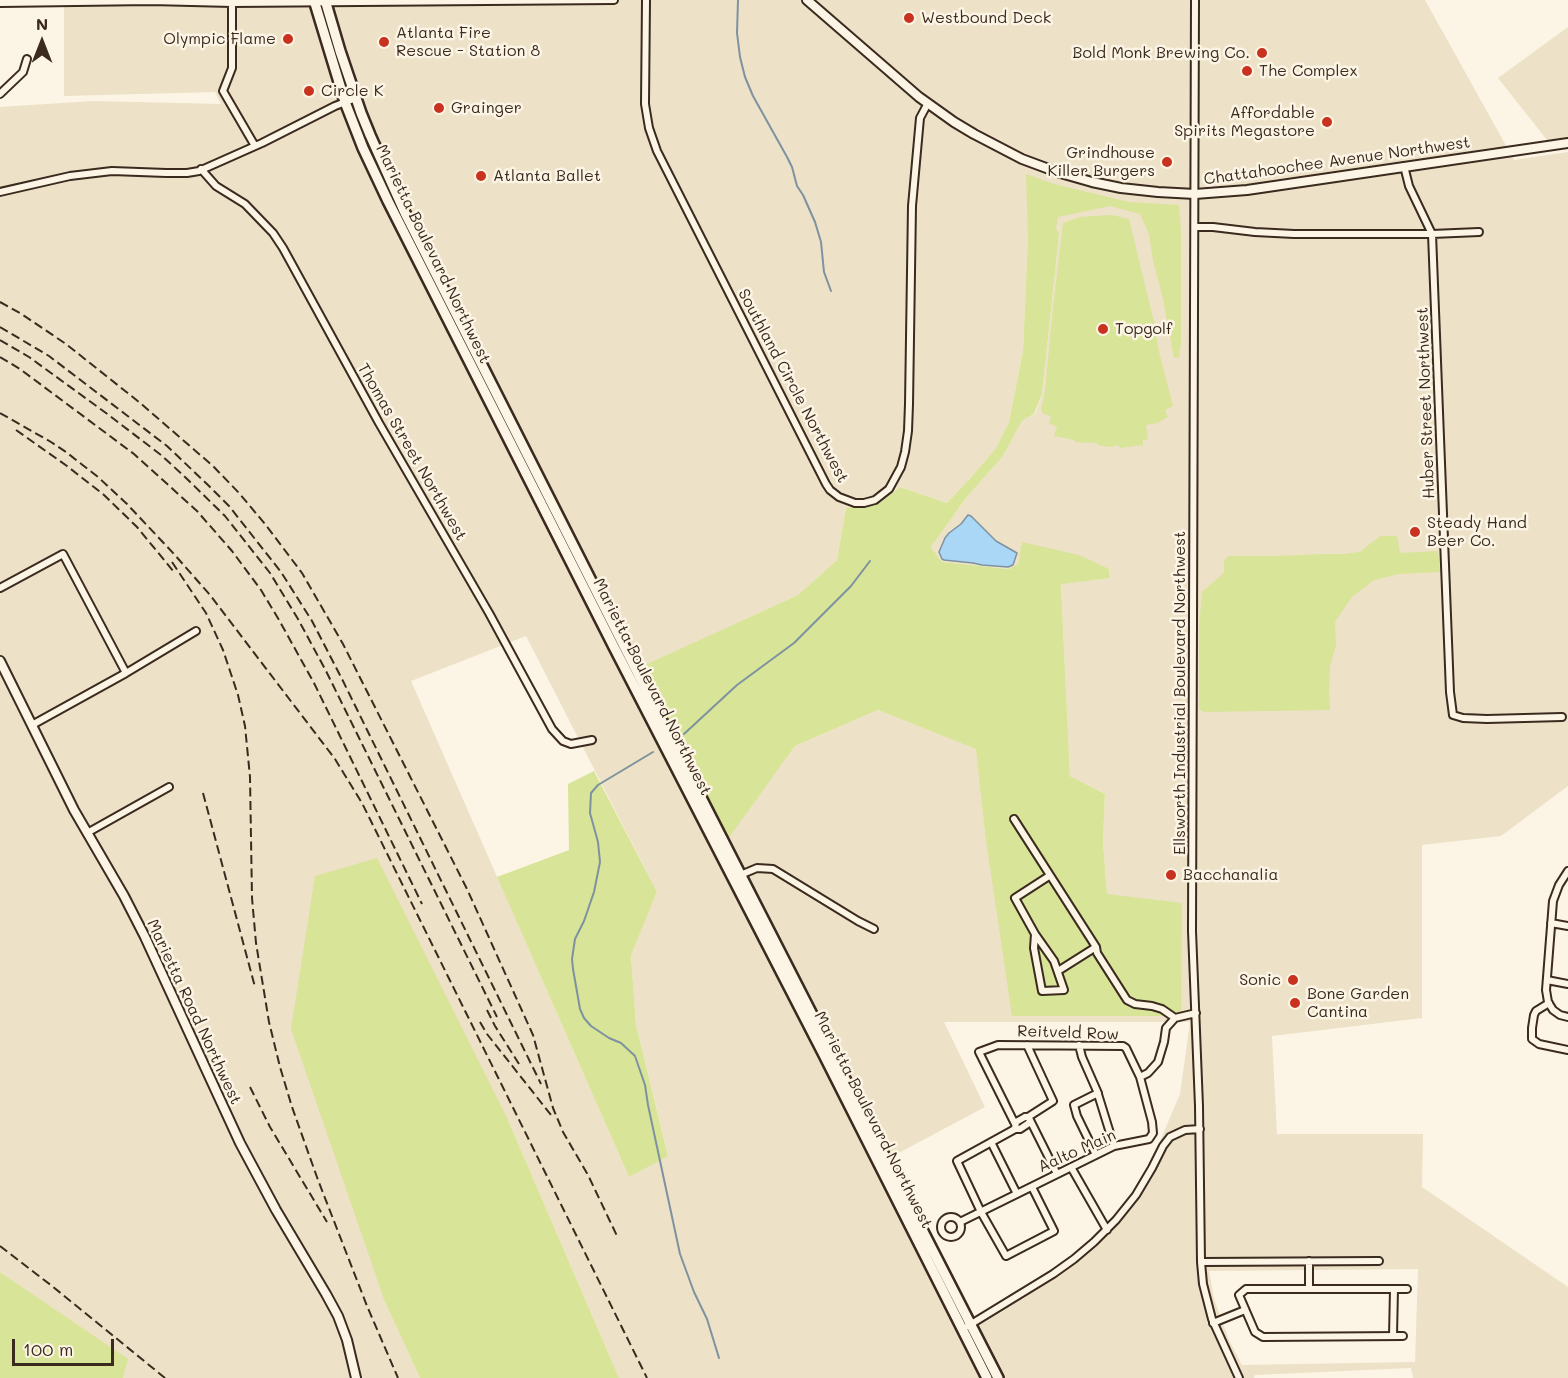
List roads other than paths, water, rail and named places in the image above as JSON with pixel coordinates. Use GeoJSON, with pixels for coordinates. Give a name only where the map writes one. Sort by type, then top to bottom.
{"type":"FeatureCollection","features":[{"type":"Feature","properties":{"kind":"main road","name":"Marietta Boulevard Northwest"},"geometry":{"type":"LineString","coordinates":[[314,1],[345,102],[363,148],[414,254],[737,876],[966,1327],[987,1378]]}},
{"type":"Feature","properties":{"kind":"main road"},"geometry":{"type":"LineString","coordinates":[[326,1],[356,98],[405,213],[670,737],[737,876],[927,1241],[966,1327],[998,1378]]}},
{"type":"Feature","properties":{"kind":"street"},"geometry":{"type":"LineString","coordinates":[[0,3],[16,1],[232,3],[615,0]]}},
{"type":"Feature","properties":{"kind":"street","name":"Southland Circle Northwest"},"geometry":{"type":"LineString","coordinates":[[646,0],[645,104],[657,151],[826,484],[839,497],[855,503],[875,500],[889,489],[901,466],[905,452],[909,404],[912,206],[920,118],[928,103]]}},
{"type":"Feature","properties":{"kind":"street","name":"Chattahoochee Avenue Northwest"},"geometry":{"type":"LineString","coordinates":[[807,0],[928,103],[989,143],[1057,172],[1121,188],[1195,194],[1247,190],[1568,143]]}},
{"type":"Feature","properties":{"kind":"street","name":"Ellsworth Industrial Boulevard Northwest"},"geometry":{"type":"LineString","coordinates":[[1195,0],[1192,931],[1200,1129],[1201,1262],[1206,1302],[1239,1378]]}},
{"type":"Feature","properties":{"kind":"street"},"geometry":{"type":"LineString","coordinates":[[232,3],[232,68],[223,91],[255,146]]}},
{"type":"Feature","properties":{"kind":"street"},"geometry":{"type":"LineString","coordinates":[[0,94],[23,72],[27,59]]}},
{"type":"Feature","properties":{"kind":"street"},"geometry":{"type":"LineString","coordinates":[[0,192],[70,176],[104,171],[187,173],[255,146],[298,123],[356,98]]}},
{"type":"Feature","properties":{"kind":"street","name":"Huber Street Northwest"},"geometry":{"type":"LineString","coordinates":[[1404,166],[1409,186],[1432,234],[1450,692],[1453,715],[1488,720],[1562,717]]}},
{"type":"Feature","properties":{"kind":"street","name":"Thomas Street Northwest"},"geometry":{"type":"LineString","coordinates":[[201,169],[216,186],[244,204],[273,233],[283,248],[379,423],[488,610],[552,729],[563,741],[571,744],[592,740]]}},
{"type":"Feature","properties":{"kind":"street"},"geometry":{"type":"LineString","coordinates":[[1195,227],[1294,234],[1479,232]]}},
{"type":"Feature","properties":{"kind":"street"},"geometry":{"type":"LineString","coordinates":[[0,588],[63,554],[126,673]]}},
{"type":"Feature","properties":{"kind":"street"},"geometry":{"type":"LineString","coordinates":[[32,725],[196,632]]}},
{"type":"Feature","properties":{"kind":"street","name":"Marietta Road Northwest"},"geometry":{"type":"LineString","coordinates":[[0,661],[74,810],[145,937],[240,1143],[338,1316],[347,1340],[356,1378]]}},
{"type":"Feature","properties":{"kind":"street"},"geometry":{"type":"LineString","coordinates":[[87,833],[169,787]]}},
{"type":"Feature","properties":{"kind":"street"},"geometry":{"type":"LineString","coordinates":[[1014,819],[1127,1000],[1135,1004],[1162,1009],[1174,1018]]}},
{"type":"Feature","properties":{"kind":"street"},"geometry":{"type":"LineString","coordinates":[[737,876],[757,868],[773,869],[874,929]]}},
{"type":"Feature","properties":{"kind":"street"},"geometry":{"type":"LineString","coordinates":[[1568,871],[1553,901],[1547,980],[1549,1003],[1556,1012],[1568,1017]]}},
{"type":"Feature","properties":{"kind":"street"},"geometry":{"type":"LineString","coordinates":[[1035,934],[1034,948],[1042,991],[1064,990],[1054,961],[1035,934],[1015,898],[1049,876]]}},
{"type":"Feature","properties":{"kind":"street"},"geometry":{"type":"LineString","coordinates":[[1551,923],[1568,926]]}},
{"type":"Feature","properties":{"kind":"street"},"geometry":{"type":"LineString","coordinates":[[1058,970],[1096,947]]}},
{"type":"Feature","properties":{"kind":"street"},"geometry":{"type":"LineString","coordinates":[[1547,980],[1568,984]]}},
{"type":"Feature","properties":{"kind":"street"},"geometry":{"type":"LineString","coordinates":[[1549,1003],[1536,1011],[1534,1015],[1532,1039],[1539,1044],[1568,1050]]}},
{"type":"Feature","properties":{"kind":"street"},"geometry":{"type":"LineString","coordinates":[[1140,1077],[1158,1062],[1166,1028],[1174,1018],[1196,1013]]}},
{"type":"Feature","properties":{"kind":"street","name":"Reitveld Row"},"geometry":{"type":"LineString","coordinates":[[1015,1126],[979,1052],[998,1045],[1123,1046],[1140,1077]]}},
{"type":"Feature","properties":{"kind":"street"},"geometry":{"type":"LineString","coordinates":[[1027,1045],[1053,1101],[1029,1118],[1022,1118],[1015,1126],[991,1142],[957,1161],[981,1212],[1006,1256],[1054,1231],[1032,1187]]}},
{"type":"Feature","properties":{"kind":"street"},"geometry":{"type":"LineString","coordinates":[[1079,1045],[1082,1058],[1098,1093],[1114,1146]]}},
{"type":"Feature","properties":{"kind":"street","name":"Aalto Main"},"geometry":{"type":"LineString","coordinates":[[960,1222],[1114,1146],[1149,1139],[1153,1133],[1152,1122],[1140,1077]]}},
{"type":"Feature","properties":{"kind":"street"},"geometry":{"type":"LineString","coordinates":[[1096,1155],[1074,1105],[1098,1093]]}},
{"type":"Feature","properties":{"kind":"street"},"geometry":{"type":"LineString","coordinates":[[1029,1118],[1057,1174]]}},
{"type":"Feature","properties":{"kind":"street"},"geometry":{"type":"LineString","coordinates":[[966,1327],[1074,1259],[1107,1230],[1136,1195],[1166,1142],[1177,1133],[1200,1129]]}},
{"type":"Feature","properties":{"kind":"street"},"geometry":{"type":"LineString","coordinates":[[991,1142],[1017,1194]]}},
{"type":"Feature","properties":{"kind":"street"},"geometry":{"type":"LineString","coordinates":[[1071,1167],[1107,1230]]}},
{"type":"Feature","properties":{"kind":"street","name":"Aalto Main"},"geometry":{"type":"LineString","coordinates":[[950,1216],[957,1218],[960,1222],[961,1227],[953,1238],[942,1234],[940,1224],[944,1218],[950,1216]]}},
{"type":"Feature","properties":{"kind":"street","name":"Aalto Main"},"geometry":{"type":"LineString","coordinates":[[927,1241],[942,1234]]}},
{"type":"Feature","properties":{"kind":"street"},"geometry":{"type":"LineString","coordinates":[[1309,1289],[1310,1261]]}},
{"type":"Feature","properties":{"kind":"street"},"geometry":{"type":"LineString","coordinates":[[1201,1262],[1379,1261]]}},
{"type":"Feature","properties":{"kind":"street"},"geometry":{"type":"LineString","coordinates":[[1403,1336],[1263,1337],[1255,1332],[1239,1295],[1246,1289],[1407,1289]]}},
{"type":"Feature","properties":{"kind":"street"},"geometry":{"type":"LineString","coordinates":[[1393,1336],[1394,1289]]}},
{"type":"Feature","properties":{"kind":"street"},"geometry":{"type":"LineString","coordinates":[[1214,1323],[1245,1310]]}},
{"type":"Feature","properties":{"kind":"water"},"geometry":{"type":"Polygon","coordinates":[[[968,515],[996,541],[1017,553],[1013,565],[1008,567],[982,565],[942,559],[939,552],[945,538],[968,515]]]}},
{"type":"Feature","properties":{"kind":"waterway"},"geometry":{"type":"LineString","coordinates":[[738,0],[737,33],[745,77],[792,167],[797,186],[815,222],[821,242],[824,272],[831,291]]}},
{"type":"Feature","properties":{"kind":"waterway"},"geometry":{"type":"LineString","coordinates":[[684,734],[737,685],[794,643],[851,586],[870,561]]}},
{"type":"Feature","properties":{"kind":"waterway"},"geometry":{"type":"LineString","coordinates":[[653,752],[598,785],[591,793],[590,813],[598,842],[600,862],[594,892],[575,939],[573,969],[580,1009],[584,1018],[591,1026],[621,1043],[635,1056],[645,1085],[680,1254],[707,1319],[719,1358]]}},
{"type":"Feature","properties":{"kind":"railway"},"geometry":{"type":"LineString","coordinates":[[0,302],[66,344],[139,402],[213,466],[265,524],[302,573],[343,644],[467,889],[533,1035],[553,1108],[563,1132],[588,1175],[618,1238]]}},
{"type":"Feature","properties":{"kind":"railway"},"geometry":{"type":"LineString","coordinates":[[0,327],[49,356],[167,446],[229,506],[281,572],[312,621],[343,681],[541,1084]]}},
{"type":"Feature","properties":{"kind":"railway"},"geometry":{"type":"LineString","coordinates":[[0,340],[29,357],[161,455],[225,516],[270,573],[326,671],[497,1017]]}},
{"type":"Feature","properties":{"kind":"railway"},"geometry":{"type":"LineString","coordinates":[[0,357],[20,369],[134,454],[197,511],[232,551],[261,590],[314,683],[422,904]]}},
{"type":"Feature","properties":{"kind":"railway"},"geometry":{"type":"LineString","coordinates":[[0,413],[66,452],[127,504],[210,595],[335,759],[362,803],[647,1378]]}},
{"type":"Feature","properties":{"kind":"railway"},"geometry":{"type":"LineString","coordinates":[[16,430],[104,495],[137,527],[174,572]]}},
{"type":"Feature","properties":{"kind":"railway"},"geometry":{"type":"LineString","coordinates":[[172,562],[206,613],[223,650],[238,695],[245,726],[250,777],[252,898],[256,943],[269,1022],[280,1067],[318,1180],[398,1378]]}},
{"type":"Feature","properties":{"kind":"railway"},"geometry":{"type":"LineString","coordinates":[[203,793],[255,987]]}},
{"type":"Feature","properties":{"kind":"railway"},"geometry":{"type":"LineString","coordinates":[[487,1010],[519,1064]]}},
{"type":"Feature","properties":{"kind":"railway"},"geometry":{"type":"LineString","coordinates":[[480,1022],[551,1115]]}},
{"type":"Feature","properties":{"kind":"railway"},"geometry":{"type":"LineString","coordinates":[[250,1087],[270,1127],[327,1222]]}},
{"type":"Feature","properties":{"kind":"railway"},"geometry":{"type":"LineString","coordinates":[[0,1246],[165,1378]]}},
{"type":"Feature","properties":{"kind":"place","name":"Westbound Deck"},"geometry":{"type":"Point","coordinates":[909,18]}},
{"type":"Feature","properties":{"kind":"place","name":"Olympic Flame"},"geometry":{"type":"Point","coordinates":[288,39]}},
{"type":"Feature","properties":{"kind":"place","name":"Atlanta Fire Rescue - Station 8"},"geometry":{"type":"Point","coordinates":[384,42]}},
{"type":"Feature","properties":{"kind":"place","name":"Bold Monk Brewing Co."},"geometry":{"type":"Point","coordinates":[1262,53]}},
{"type":"Feature","properties":{"kind":"place","name":"The Complex"},"geometry":{"type":"Point","coordinates":[1247,71]}},
{"type":"Feature","properties":{"kind":"place","name":"Circle K"},"geometry":{"type":"Point","coordinates":[309,91]}},
{"type":"Feature","properties":{"kind":"place","name":"Grainger"},"geometry":{"type":"Point","coordinates":[439,108]}},
{"type":"Feature","properties":{"kind":"place","name":"Affordable Spirits Megastore"},"geometry":{"type":"Point","coordinates":[1327,122]}},
{"type":"Feature","properties":{"kind":"place","name":"Grindhouse Killer Burgers"},"geometry":{"type":"Point","coordinates":[1167,162]}},
{"type":"Feature","properties":{"kind":"place","name":"Atlanta Ballet"},"geometry":{"type":"Point","coordinates":[481,176]}},
{"type":"Feature","properties":{"kind":"place","name":"Topgolf"},"geometry":{"type":"Point","coordinates":[1103,329]}},
{"type":"Feature","properties":{"kind":"place","name":"Steady Hand Beer Co."},"geometry":{"type":"Point","coordinates":[1415,532]}},
{"type":"Feature","properties":{"kind":"place","name":"Bacchanalia"},"geometry":{"type":"Point","coordinates":[1171,875]}},
{"type":"Feature","properties":{"kind":"place","name":"Sonic"},"geometry":{"type":"Point","coordinates":[1293,980]}},
{"type":"Feature","properties":{"kind":"place","name":"Bone Garden Cantina"},"geometry":{"type":"Point","coordinates":[1295,1003]}}]}
